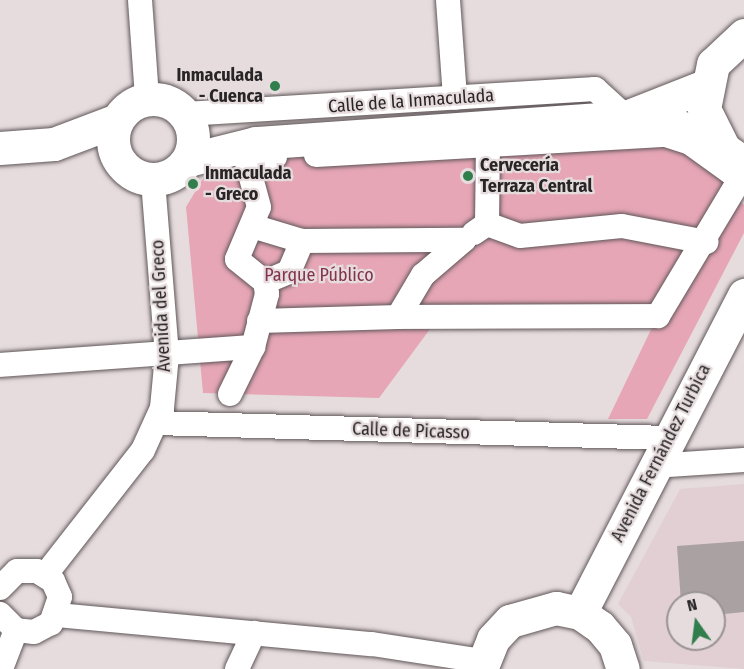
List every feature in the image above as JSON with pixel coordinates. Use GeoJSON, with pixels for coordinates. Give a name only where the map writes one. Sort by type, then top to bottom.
{"type":"FeatureCollection","features":[{"type":"Feature","properties":{"kind":"street"},"geometry":{"type":"LineString","coordinates":[[140,0],[147,99]]}},
{"type":"Feature","properties":{"kind":"street"},"geometry":{"type":"LineString","coordinates":[[448,0],[455,98]]}},
{"type":"Feature","properties":{"kind":"street"},"geometry":{"type":"LineString","coordinates":[[744,35],[713,64],[705,86],[704,109],[716,138],[744,163]]}},
{"type":"Feature","properties":{"kind":"street","name":"Calle de la Inmaculada"},"geometry":{"type":"LineString","coordinates":[[188,160],[256,142],[632,115],[705,86]]}},
{"type":"Feature","properties":{"kind":"street","name":"Calle de la Inmaculada"},"geometry":{"type":"LineString","coordinates":[[189,121],[455,98],[595,89],[632,115],[716,138]]}},
{"type":"Feature","properties":{"kind":"street"},"geometry":{"type":"LineString","coordinates":[[147,99],[168,101],[189,121],[188,160],[173,175],[153,180],[133,175],[118,161],[111,141],[116,122],[128,106],[147,99]]}},
{"type":"Feature","properties":{"kind":"street","name":"Calle de la Inmaculada"},"geometry":{"type":"LineString","coordinates":[[189,121],[256,142]]}},
{"type":"Feature","properties":{"kind":"street"},"geometry":{"type":"LineString","coordinates":[[20,149],[116,122]]}},
{"type":"Feature","properties":{"kind":"street"},"geometry":{"type":"LineString","coordinates":[[259,321],[399,317],[658,316],[706,242],[740,179],[690,142],[666,135],[246,159],[259,207],[237,259],[265,282]]}},
{"type":"Feature","properties":{"kind":"street"},"geometry":{"type":"LineString","coordinates":[[487,224],[488,146]]}},
{"type":"Feature","properties":{"kind":"street"},"geometry":{"type":"LineString","coordinates":[[20,149],[118,161]]}},
{"type":"Feature","properties":{"kind":"street","name":"Avenida del Greco"},"geometry":{"type":"LineString","coordinates":[[46,574],[143,450],[156,423],[167,355],[153,180]]}},
{"type":"Feature","properties":{"kind":"street"},"geometry":{"type":"LineString","coordinates":[[399,317],[423,275],[464,240],[487,224]]}},
{"type":"Feature","properties":{"kind":"street"},"geometry":{"type":"LineString","coordinates":[[487,224],[520,236],[622,226],[706,242]]}},
{"type":"Feature","properties":{"kind":"street"},"geometry":{"type":"LineString","coordinates":[[252,226],[302,241],[464,240]]}},
{"type":"Feature","properties":{"kind":"street"},"geometry":{"type":"LineString","coordinates":[[265,282],[289,272],[302,241]]}},
{"type":"Feature","properties":{"kind":"street"},"geometry":{"type":"LineString","coordinates":[[230,394],[253,347],[265,282]]}},
{"type":"Feature","properties":{"kind":"street","name":"Avenida Fernández Turbica"},"geometry":{"type":"LineString","coordinates":[[580,613],[660,452],[731,342],[744,295]]}},
{"type":"Feature","properties":{"kind":"street"},"geometry":{"type":"LineString","coordinates":[[0,365],[167,355],[253,347]]}},
{"type":"Feature","properties":{"kind":"street","name":"Calle de Picasso"},"geometry":{"type":"LineString","coordinates":[[156,423],[660,452],[744,460]]}},
{"type":"Feature","properties":{"kind":"street"},"geometry":{"type":"LineString","coordinates":[[3,578],[27,569],[46,574],[60,597],[57,615]]}},
{"type":"Feature","properties":{"kind":"street"},"geometry":{"type":"LineString","coordinates":[[1,669],[8,622],[34,632],[57,615],[254,633],[482,665],[510,621],[548,609],[580,613],[615,645],[623,669]]}},
{"type":"Feature","properties":{"kind":"street"},"geometry":{"type":"LineString","coordinates":[[237,669],[254,633]]}},
{"type":"Feature","properties":{"kind":"shaded area"},"geometry":{"type":"Polygon","coordinates":[[[744,484],[744,669],[644,661],[631,617],[618,604],[680,489],[744,484]]]}},
{"type":"Feature","properties":{"kind":"green space","name":"Parque Público"},"geometry":{"type":"Polygon","coordinates":[[[666,135],[708,166],[744,205],[744,233],[647,419],[608,419],[657,317],[436,321],[379,398],[203,393],[186,207],[213,162],[666,135]]]}},
{"type":"Feature","properties":{"kind":"building"},"geometry":{"type":"Polygon","coordinates":[[[744,541],[744,612],[726,614],[726,591],[680,591],[677,546],[744,541]]]}},
{"type":"Feature","properties":{"kind":"place","name":"Inmaculada - Cuenca"},"geometry":{"type":"Point","coordinates":[275,86]}},
{"type":"Feature","properties":{"kind":"place","name":"Cervecería Terraza Central"},"geometry":{"type":"Point","coordinates":[468,176]}},
{"type":"Feature","properties":{"kind":"place","name":"Inmaculada - Greco"},"geometry":{"type":"Point","coordinates":[193,184]}}]}
